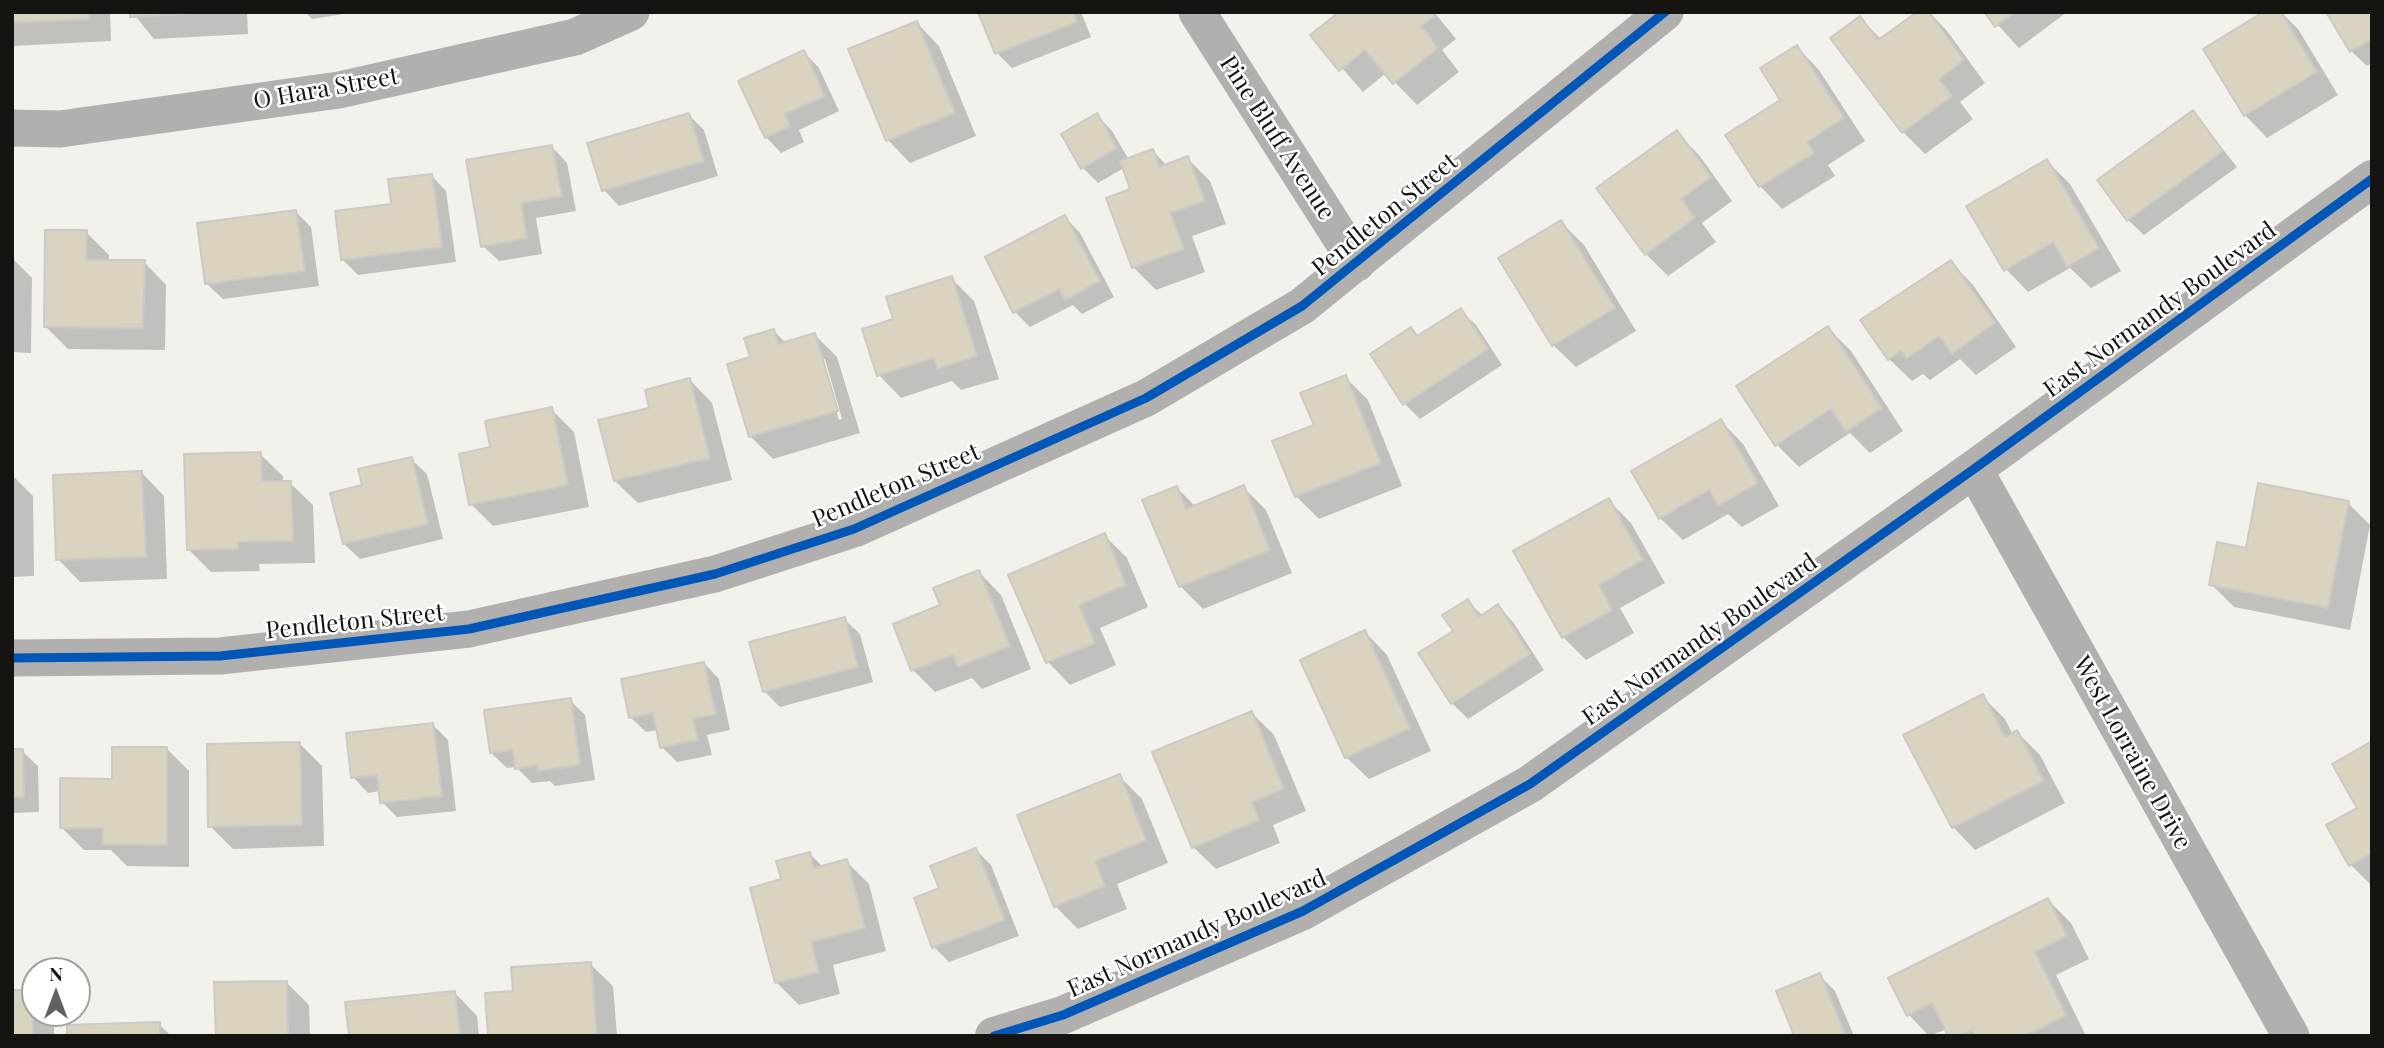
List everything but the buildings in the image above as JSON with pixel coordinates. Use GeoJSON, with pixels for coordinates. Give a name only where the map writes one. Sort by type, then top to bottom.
{"type":"FeatureCollection","features":[{"type":"Feature","properties":{"kind":"street","name":"O Hara Street"},"geometry":{"type":"LineString","coordinates":[[12,128],[60,129],[339,90],[575,37],[631,12]]}},
{"type":"Feature","properties":{"kind":"street","name":"Pine Bluff Avenue"},"geometry":{"type":"LineString","coordinates":[[1197,12],[1357,263]]}},
{"type":"Feature","properties":{"kind":"street","name":"Pendleton Street"},"geometry":{"type":"LineString","coordinates":[[12,658],[220,656],[469,629],[715,574],[854,529],[1146,398],[1302,306],[1665,12]]}},
{"type":"Feature","properties":{"kind":"street","name":"East Normandy Boulevard"},"geometry":{"type":"LineString","coordinates":[[994,1036],[1068,1026],[1303,911],[1530,784],[1974,470],[2372,179]]}},
{"type":"Feature","properties":{"kind":"street","name":"West Lorraine Drive"},"geometry":{"type":"LineString","coordinates":[[1974,470],[2291,1036]]}},
{"type":"Feature","properties":{"kind":"cycle path"},"geometry":{"type":"LineString","coordinates":[[12,658],[220,656],[469,629],[715,574],[854,529],[1146,398],[1302,306],[1665,12]]}},
{"type":"Feature","properties":{"kind":"cycle path"},"geometry":{"type":"LineString","coordinates":[[994,1036],[1063,1015],[1303,911],[1530,784],[1974,469],[2372,179]]}}]}
